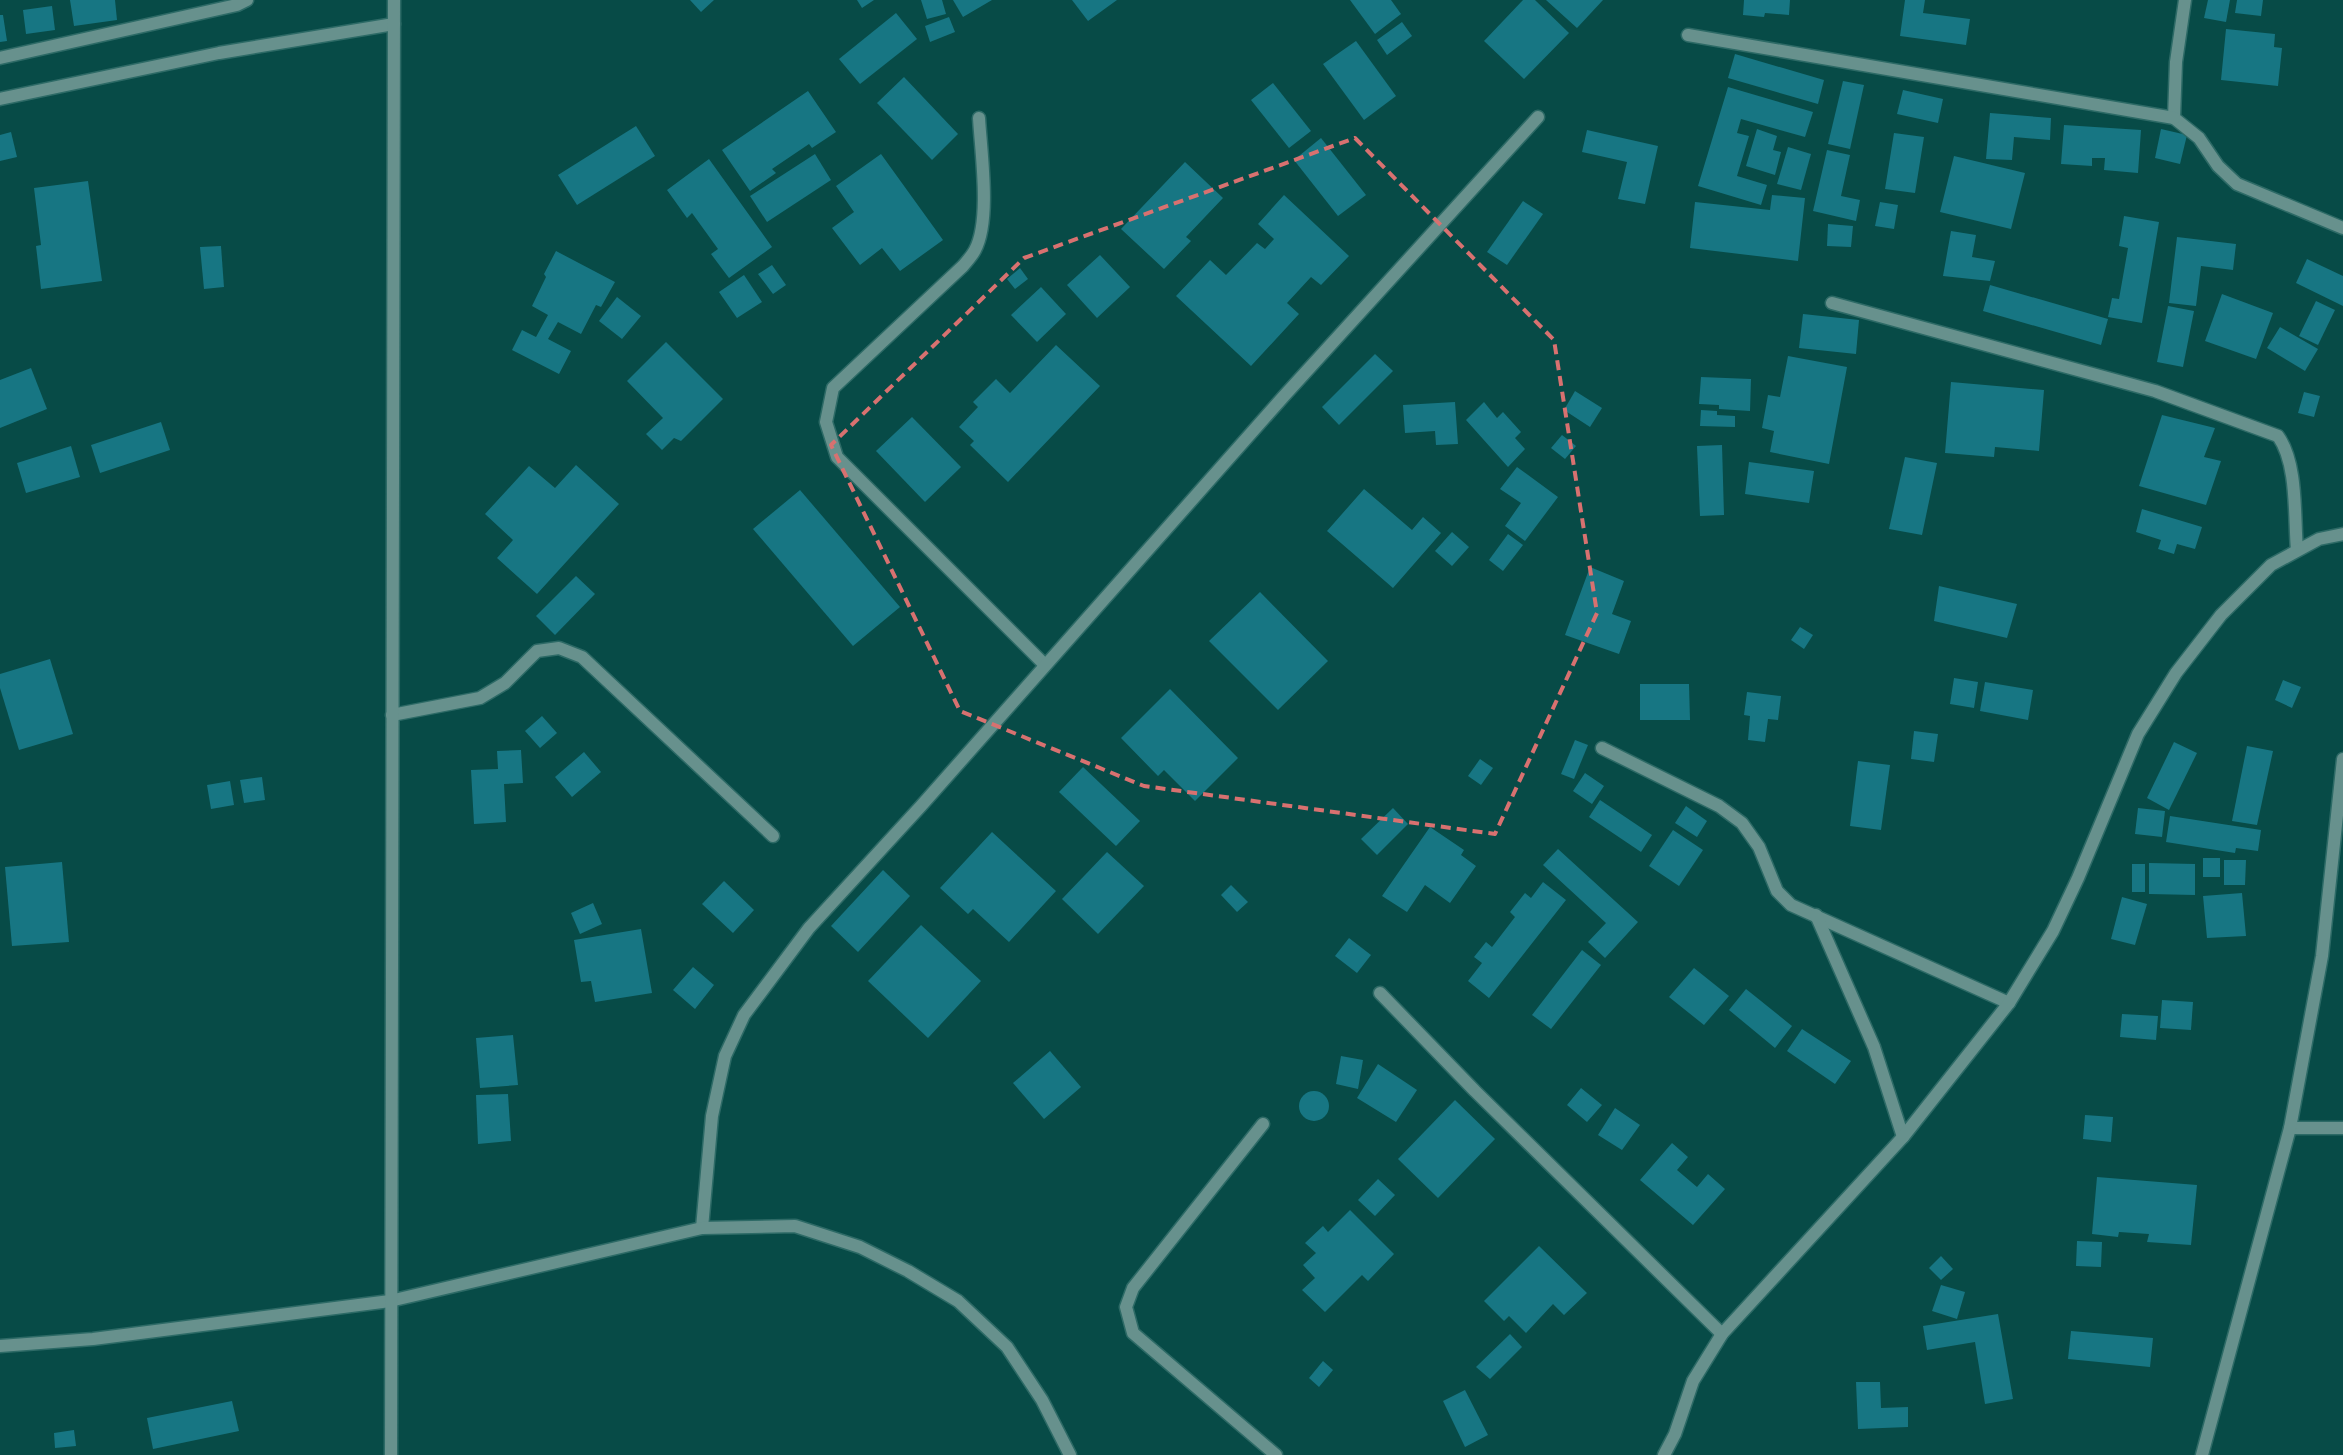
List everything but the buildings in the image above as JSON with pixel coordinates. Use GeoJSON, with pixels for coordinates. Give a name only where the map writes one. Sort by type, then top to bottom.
{"type":"FeatureCollection","features":[{"type":"Feature","properties":{"kind":"street"},"geometry":{"type":"LineString","coordinates":[[0,58],[237,5],[247,0]]}},
{"type":"Feature","properties":{"kind":"street"},"geometry":{"type":"LineString","coordinates":[[391,1455],[394,0]]}},
{"type":"Feature","properties":{"kind":"street"},"geometry":{"type":"LineString","coordinates":[[2174,118],[2176,62],[2185,0]]}},
{"type":"Feature","properties":{"kind":"street"},"geometry":{"type":"LineString","coordinates":[[0,99],[219,53],[394,24]]}},
{"type":"Feature","properties":{"kind":"street"},"geometry":{"type":"LineString","coordinates":[[1688,36],[2174,118],[2199,138],[2218,166],[2237,184],[2343,228]]}},
{"type":"Feature","properties":{"kind":"street"},"geometry":{"type":"LineString","coordinates":[[702,1228],[712,1116],[725,1056],[744,1015],[809,928],[1284,396],[1538,117]]}},
{"type":"Feature","properties":{"kind":"street"},"geometry":{"type":"LineString","coordinates":[[979,118],[984,200],[981,231],[975,250],[963,266],[833,388],[826,422],[838,457],[1045,665]]}},
{"type":"Feature","properties":{"kind":"street"},"geometry":{"type":"LineString","coordinates":[[1832,303],[2155,391],[2278,436],[2286,447],[2290,468],[2297,550]]}},
{"type":"Feature","properties":{"kind":"street"},"geometry":{"type":"LineString","coordinates":[[1664,1455],[1676,1434],[1693,1381],[1722,1334],[1903,1137],[2009,1004],[2053,931],[2070,896],[2138,734],[2176,673],[2221,615],[2271,564],[2319,539],[2343,534]]}},
{"type":"Feature","properties":{"kind":"street"},"geometry":{"type":"LineString","coordinates":[[392,715],[480,698],[505,683],[537,651],[559,648],[582,657],[773,836]]}},
{"type":"Feature","properties":{"kind":"street"},"geometry":{"type":"LineString","coordinates":[[1602,748],[1719,806],[1742,822],[1760,847],[1777,891],[1791,905],[2009,1004]]}},
{"type":"Feature","properties":{"kind":"street"},"geometry":{"type":"LineString","coordinates":[[2202,1455],[2290,1128],[2322,956],[2343,759]]}},
{"type":"Feature","properties":{"kind":"street"},"geometry":{"type":"LineString","coordinates":[[1816,915],[1874,1047],[1903,1137]]}},
{"type":"Feature","properties":{"kind":"street"},"geometry":{"type":"LineString","coordinates":[[1380,993],[1475,1091],[1722,1334]]}},
{"type":"Feature","properties":{"kind":"street"},"geometry":{"type":"LineString","coordinates":[[1263,1124],[1133,1288],[1126,1307],[1133,1333],[1276,1455]]}},
{"type":"Feature","properties":{"kind":"street"},"geometry":{"type":"LineString","coordinates":[[2290,1128],[2343,1128]]}},
{"type":"Feature","properties":{"kind":"street"},"geometry":{"type":"LineString","coordinates":[[0,1346],[93,1339],[390,1301],[702,1228],[795,1226],[860,1247],[908,1271],[958,1301],[1007,1347],[1042,1400],[1070,1455]]}},
{"type":"Feature","properties":{"kind":"highlighted area"},"geometry":{"type":"Polygon","coordinates":[[[1355,138],[1554,340],[1597,613],[1495,834],[1144,786],[960,711],[831,445],[1024,258],[1355,138]]]}}]}
